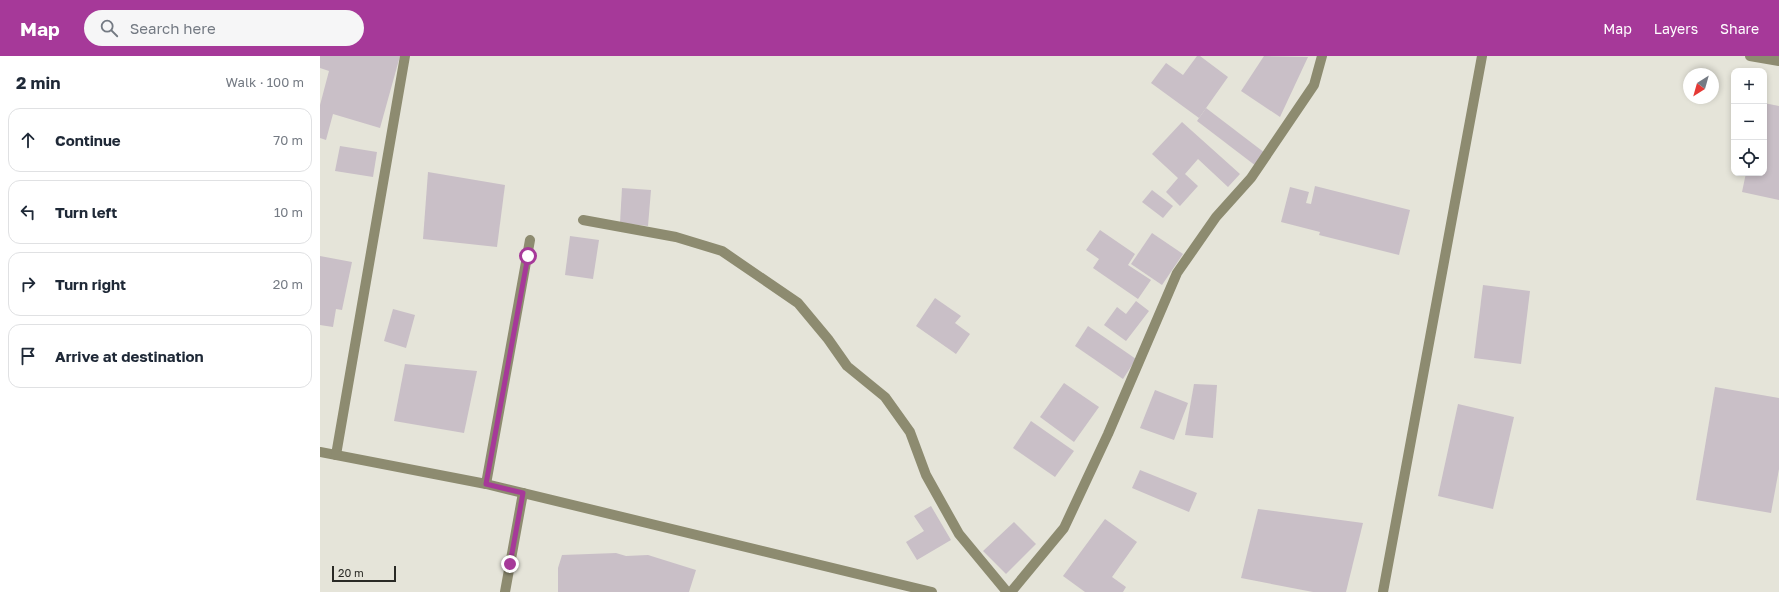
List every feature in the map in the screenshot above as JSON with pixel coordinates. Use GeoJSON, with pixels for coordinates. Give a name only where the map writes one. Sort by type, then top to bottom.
{"type":"FeatureCollection","features":[{"type":"Feature","properties":{"kind":"street"},"geometry":{"type":"LineString","coordinates":[[336,455],[406,56]]}},
{"type":"Feature","properties":{"kind":"street"},"geometry":{"type":"LineString","coordinates":[[1011,592],[1064,528],[1108,434],[1177,273],[1216,217],[1251,178],[1314,85],[1322,56]]}},
{"type":"Feature","properties":{"kind":"street"},"geometry":{"type":"LineString","coordinates":[[1382,592],[1482,56]]}},
{"type":"Feature","properties":{"kind":"street"},"geometry":{"type":"LineString","coordinates":[[1750,56],[1779,60]]}},
{"type":"Feature","properties":{"kind":"street"},"geometry":{"type":"LineString","coordinates":[[583,220],[676,237],[722,250],[798,303],[848,366],[885,397],[910,432],[926,475],[959,534],[1007,592]]}},
{"type":"Feature","properties":{"kind":"street"},"geometry":{"type":"LineString","coordinates":[[486,484],[530,240]]}},
{"type":"Feature","properties":{"kind":"street"},"geometry":{"type":"LineString","coordinates":[[320,452],[486,484],[932,592]]}},
{"type":"Feature","properties":{"kind":"street"},"geometry":{"type":"LineString","coordinates":[[505,592],[523,493]]}},
{"type":"Feature","properties":{"kind":"building"},"geometry":{"type":"Polygon","coordinates":[[[320,56],[400,56],[380,128],[333,114],[326,140],[320,138],[320,105],[329,71],[320,68],[320,56]]]}},
{"type":"Feature","properties":{"kind":"building"},"geometry":{"type":"Polygon","coordinates":[[[1197,56],[1200,56],[1228,77],[1199,118],[1151,83],[1166,63],[1183,75],[1197,56]]]}},
{"type":"Feature","properties":{"kind":"building"},"geometry":{"type":"Polygon","coordinates":[[[1264,56],[1308,57],[1280,117],[1241,91],[1264,56]]]}},
{"type":"Feature","properties":{"kind":"building"},"geometry":{"type":"Polygon","coordinates":[[[1767,104],[1779,106],[1779,200],[1742,192],[1745,176],[1767,176],[1767,104]]]}},
{"type":"Feature","properties":{"kind":"building"},"geometry":{"type":"Polygon","coordinates":[[[1206,108],[1265,153],[1256,166],[1197,121],[1206,108]]]}},
{"type":"Feature","properties":{"kind":"building"},"geometry":{"type":"Polygon","coordinates":[[[1182,122],[1240,174],[1228,187],[1198,159],[1185,174],[1198,186],[1180,206],[1166,192],[1178,178],[1152,154],[1182,122]]]}},
{"type":"Feature","properties":{"kind":"building"},"geometry":{"type":"Polygon","coordinates":[[[340,146],[377,152],[373,177],[335,171],[340,146]]]}},
{"type":"Feature","properties":{"kind":"building"},"geometry":{"type":"Polygon","coordinates":[[[428,172],[505,185],[497,247],[423,239],[428,172]]]}},
{"type":"Feature","properties":{"kind":"building"},"geometry":{"type":"Polygon","coordinates":[[[1315,186],[1410,210],[1399,255],[1319,235],[1320,232],[1281,222],[1290,187],[1309,192],[1306,203],[1311,204],[1315,186]]]}},
{"type":"Feature","properties":{"kind":"building"},"geometry":{"type":"Polygon","coordinates":[[[622,188],[651,190],[648,226],[620,223],[622,188]]]}},
{"type":"Feature","properties":{"kind":"building"},"geometry":{"type":"Polygon","coordinates":[[[1152,190],[1173,206],[1163,218],[1142,202],[1152,190]]]}},
{"type":"Feature","properties":{"kind":"building"},"geometry":{"type":"Polygon","coordinates":[[[1100,230],[1135,254],[1128,265],[1151,280],[1138,299],[1093,268],[1099,259],[1086,250],[1100,230]]]}},
{"type":"Feature","properties":{"kind":"building"},"geometry":{"type":"Polygon","coordinates":[[[1152,233],[1183,254],[1162,285],[1131,264],[1152,233]]]}},
{"type":"Feature","properties":{"kind":"building"},"geometry":{"type":"Polygon","coordinates":[[[570,236],[599,240],[593,279],[565,275],[570,236]]]}},
{"type":"Feature","properties":{"kind":"building"},"geometry":{"type":"Polygon","coordinates":[[[320,256],[352,262],[342,310],[336,309],[333,327],[320,325],[320,256]]]}},
{"type":"Feature","properties":{"kind":"building"},"geometry":{"type":"Polygon","coordinates":[[[1483,285],[1530,291],[1521,364],[1474,358],[1483,285]]]}},
{"type":"Feature","properties":{"kind":"building"},"geometry":{"type":"Polygon","coordinates":[[[935,298],[961,316],[955,323],[970,334],[956,354],[916,326],[935,298]]]}},
{"type":"Feature","properties":{"kind":"building"},"geometry":{"type":"Polygon","coordinates":[[[1136,301],[1149,311],[1126,341],[1104,325],[1117,307],[1126,314],[1136,301]]]}},
{"type":"Feature","properties":{"kind":"building"},"geometry":{"type":"Polygon","coordinates":[[[393,309],[415,315],[406,348],[384,341],[393,309]]]}},
{"type":"Feature","properties":{"kind":"building"},"geometry":{"type":"Polygon","coordinates":[[[1088,326],[1136,359],[1123,379],[1075,346],[1088,326]]]}},
{"type":"Feature","properties":{"kind":"building"},"geometry":{"type":"Polygon","coordinates":[[[405,364],[477,371],[464,433],[394,421],[405,364]]]}},
{"type":"Feature","properties":{"kind":"building"},"geometry":{"type":"Polygon","coordinates":[[[1064,383],[1099,407],[1074,442],[1040,417],[1064,383]]]}},
{"type":"Feature","properties":{"kind":"building"},"geometry":{"type":"Polygon","coordinates":[[[1194,384],[1217,385],[1213,438],[1185,435],[1194,384]]]}},
{"type":"Feature","properties":{"kind":"building"},"geometry":{"type":"Polygon","coordinates":[[[1715,387],[1779,398],[1779,469],[1771,513],[1696,500],[1715,387]]]}},
{"type":"Feature","properties":{"kind":"building"},"geometry":{"type":"Polygon","coordinates":[[[1155,390],[1188,403],[1174,440],[1140,428],[1155,390]]]}},
{"type":"Feature","properties":{"kind":"building"},"geometry":{"type":"Polygon","coordinates":[[[1458,404],[1514,417],[1493,509],[1438,496],[1458,404]]]}},
{"type":"Feature","properties":{"kind":"building"},"geometry":{"type":"Polygon","coordinates":[[[1031,421],[1074,451],[1055,477],[1013,448],[1031,421]]]}},
{"type":"Feature","properties":{"kind":"building"},"geometry":{"type":"Polygon","coordinates":[[[1140,470],[1197,493],[1189,512],[1132,488],[1140,470]]]}},
{"type":"Feature","properties":{"kind":"building"},"geometry":{"type":"Polygon","coordinates":[[[931,506],[951,540],[917,560],[906,542],[924,531],[914,516],[931,506]]]}},
{"type":"Feature","properties":{"kind":"building"},"geometry":{"type":"Polygon","coordinates":[[[1258,509],[1363,523],[1346,592],[1313,592],[1241,578],[1258,509]]]}},
{"type":"Feature","properties":{"kind":"building"},"geometry":{"type":"Polygon","coordinates":[[[1105,519],[1137,542],[1112,577],[1126,587],[1123,592],[1085,592],[1063,576],[1105,519]]]}},
{"type":"Feature","properties":{"kind":"building"},"geometry":{"type":"Polygon","coordinates":[[[1014,522],[1036,544],[1006,574],[983,551],[1014,522]]]}},
{"type":"Feature","properties":{"kind":"building"},"geometry":{"type":"Polygon","coordinates":[[[616,553],[626,556],[648,555],[696,570],[689,592],[558,592],[558,568],[562,555],[616,553]]]}},
{"type":"Feature","properties":{"kind":"route"},"geometry":{"type":"LineString","coordinates":[[510,564],[523,493],[486,484],[528,256]]}}]}
